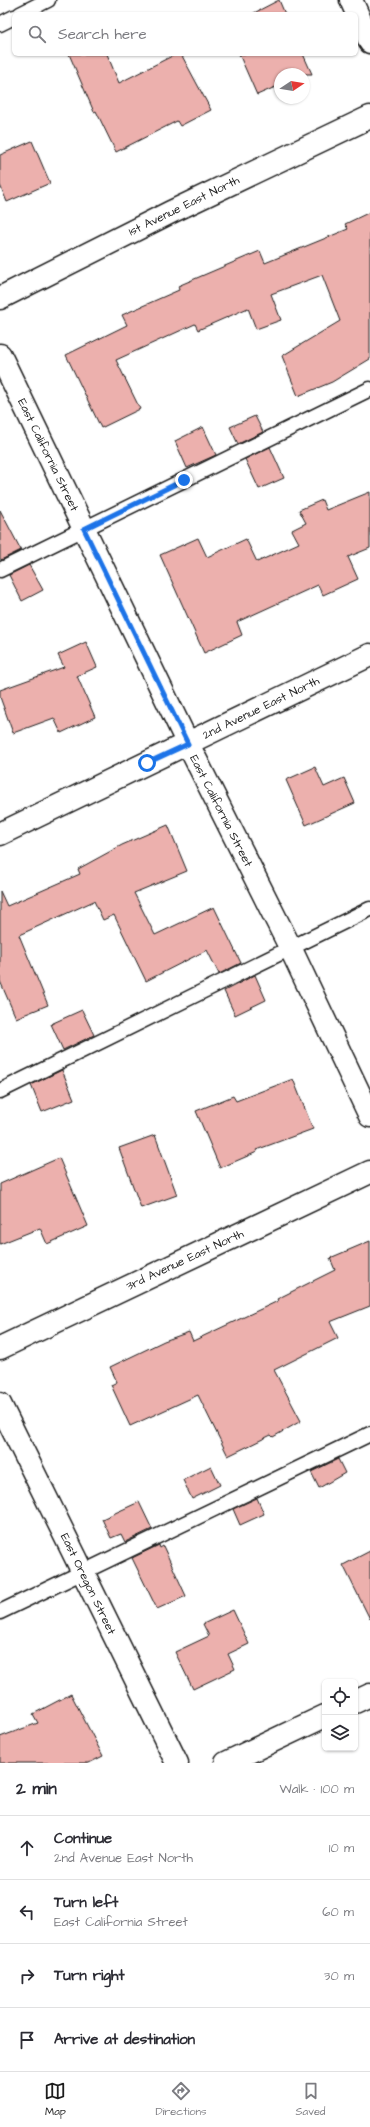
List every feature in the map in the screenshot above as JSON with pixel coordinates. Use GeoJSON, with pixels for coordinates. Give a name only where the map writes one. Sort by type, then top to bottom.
{"type":"FeatureCollection","features":[{"type":"Feature","properties":{"kind":"street"},"geometry":{"type":"LineString","coordinates":[[351,0],[356,12]]}},
{"type":"Feature","properties":{"kind":"street"},"geometry":{"type":"LineString","coordinates":[[358,15],[370,42]]}},
{"type":"Feature","properties":{"kind":"street","name":"1st Avenue East North"},"geometry":{"type":"LineString","coordinates":[[0,298],[171,212],[370,117]]}},
{"type":"Feature","properties":{"kind":"street","name":"East California Street"},"geometry":{"type":"LineString","coordinates":[[0,355],[188,744],[291,948],[370,1116]]}},
{"type":"Feature","properties":{"kind":"street","name":"2nd Avenue East North"},"geometry":{"type":"LineString","coordinates":[[0,834],[370,655]]}},
{"type":"Feature","properties":{"kind":"street","name":"3rd Avenue East North"},"geometry":{"type":"LineString","coordinates":[[0,1348],[370,1172]]}},
{"type":"Feature","properties":{"kind":"street","name":"East Oregon Street"},"geometry":{"type":"LineString","coordinates":[[0,1404],[177,1763]]}},
{"type":"Feature","properties":{"kind":"street"},"geometry":{"type":"LineString","coordinates":[[358,1701],[370,1695]]}},
{"type":"Feature","properties":{"kind":"street"},"geometry":{"type":"LineString","coordinates":[[226,1763],[322,1717]]}},
{"type":"Feature","properties":{"kind":"lane"},"geometry":{"type":"LineString","coordinates":[[24,12],[48,0]]}},
{"type":"Feature","properties":{"kind":"lane"},"geometry":{"type":"LineString","coordinates":[[0,24],[12,18]]}},
{"type":"Feature","properties":{"kind":"lane"},"geometry":{"type":"LineString","coordinates":[[0,570],[370,389]]}},
{"type":"Feature","properties":{"kind":"lane"},"geometry":{"type":"LineString","coordinates":[[0,1091],[370,909]]}},
{"type":"Feature","properties":{"kind":"lane"},"geometry":{"type":"LineString","coordinates":[[0,1612],[370,1434]]}},
{"type":"Feature","properties":{"kind":"building"},"geometry":{"type":"Polygon","coordinates":[[[279,0],[284,12],[256,12],[279,0]]]}},
{"type":"Feature","properties":{"kind":"building"},"geometry":{"type":"Polygon","coordinates":[[[70,56],[108,56],[119,83],[172,56],[182,56],[211,110],[180,126],[177,121],[116,152],[96,111],[94,112],[70,56]]]}},
{"type":"Feature","properties":{"kind":"building"},"geometry":{"type":"Polygon","coordinates":[[[240,56],[304,56],[309,68],[274,68],[274,88],[257,95],[240,56]]]}},
{"type":"Feature","properties":{"kind":"building"},"geometry":{"type":"Polygon","coordinates":[[[32,141],[50,183],[7,202],[0,185],[0,155],[32,141]]]}},
{"type":"Feature","properties":{"kind":"building"},"geometry":{"type":"Polygon","coordinates":[[[370,212],[370,359],[332,382],[298,396],[282,356],[340,321],[322,275],[271,294],[281,320],[256,329],[248,308],[198,330],[195,324],[116,360],[140,409],[101,428],[66,355],[127,325],[122,315],[179,290],[178,286],[260,251],[265,263],[348,229],[345,224],[370,212]]]}},
{"type":"Feature","properties":{"kind":"building"},"geometry":{"type":"Polygon","coordinates":[[[255,416],[263,432],[238,444],[230,427],[255,416]]]}},
{"type":"Feature","properties":{"kind":"building"},"geometry":{"type":"Polygon","coordinates":[[[203,427],[216,455],[187,468],[175,441],[203,427]]]}},
{"type":"Feature","properties":{"kind":"building"},"geometry":{"type":"Polygon","coordinates":[[[270,447],[284,478],[259,489],[245,459],[270,447]]]}},
{"type":"Feature","properties":{"kind":"building"},"geometry":{"type":"Polygon","coordinates":[[[370,492],[370,548],[348,557],[358,579],[323,595],[318,585],[237,622],[242,635],[204,653],[160,555],[198,538],[207,557],[246,539],[257,562],[299,543],[292,530],[306,523],[299,510],[322,500],[326,510],[370,492]]]}},
{"type":"Feature","properties":{"kind":"building"},"geometry":{"type":"Polygon","coordinates":[[[0,510],[21,550],[1,560],[0,558],[0,510]]]}},
{"type":"Feature","properties":{"kind":"building"},"geometry":{"type":"Polygon","coordinates":[[[29,565],[43,590],[22,601],[9,575],[29,565]]]}},
{"type":"Feature","properties":{"kind":"building"},"geometry":{"type":"Polygon","coordinates":[[[86,642],[97,667],[77,676],[95,717],[61,733],[54,718],[13,733],[0,697],[0,690],[64,667],[58,655],[86,642]]]}},
{"type":"Feature","properties":{"kind":"building"},"geometry":{"type":"Polygon","coordinates":[[[315,767],[324,787],[344,778],[355,803],[306,825],[286,780],[315,767]]]}},
{"type":"Feature","properties":{"kind":"building"},"geometry":{"type":"Polygon","coordinates":[[[168,825],[187,871],[134,893],[155,935],[214,907],[241,963],[219,974],[207,950],[146,981],[114,915],[103,920],[94,901],[19,935],[48,1005],[16,1018],[0,981],[0,891],[7,906],[80,874],[78,869],[122,845],[168,825]]]}},
{"type":"Feature","properties":{"kind":"building"},"geometry":{"type":"Polygon","coordinates":[[[255,975],[266,1000],[235,1015],[224,991],[255,975]]]}},
{"type":"Feature","properties":{"kind":"building"},"geometry":{"type":"Polygon","coordinates":[[[82,1010],[94,1035],[63,1050],[51,1024],[82,1010]]]}},
{"type":"Feature","properties":{"kind":"building"},"geometry":{"type":"Polygon","coordinates":[[[62,1070],[74,1099],[42,1112],[31,1085],[62,1070]]]}},
{"type":"Feature","properties":{"kind":"building"},"geometry":{"type":"Polygon","coordinates":[[[293,1079],[313,1129],[256,1150],[257,1152],[220,1168],[196,1111],[233,1096],[236,1101],[293,1079]]]}},
{"type":"Feature","properties":{"kind":"building"},"geometry":{"type":"Polygon","coordinates":[[[155,1135],[177,1195],[141,1208],[119,1148],[155,1135]]]}},
{"type":"Feature","properties":{"kind":"building"},"geometry":{"type":"Polygon","coordinates":[[[59,1158],[88,1226],[47,1244],[40,1228],[0,1244],[0,1184],[59,1158]]]}},
{"type":"Feature","properties":{"kind":"building"},"geometry":{"type":"Polygon","coordinates":[[[370,1241],[370,1306],[330,1322],[338,1338],[274,1370],[301,1421],[273,1437],[271,1435],[228,1456],[198,1395],[130,1426],[111,1385],[117,1382],[110,1367],[164,1341],[189,1332],[193,1341],[278,1301],[277,1299],[335,1270],[330,1258],[370,1241]]]}},
{"type":"Feature","properties":{"kind":"building"},"geometry":{"type":"Polygon","coordinates":[[[338,1459],[345,1473],[319,1488],[311,1472],[338,1459]]]}},
{"type":"Feature","properties":{"kind":"building"},"geometry":{"type":"Polygon","coordinates":[[[211,1466],[220,1485],[192,1499],[183,1480],[211,1466]]]}},
{"type":"Feature","properties":{"kind":"building"},"geometry":{"type":"Polygon","coordinates":[[[257,1498],[264,1514],[240,1525],[233,1509],[257,1498]]]}},
{"type":"Feature","properties":{"kind":"building"},"geometry":{"type":"Polygon","coordinates":[[[139,1502],[152,1529],[125,1542],[121,1534],[111,1538],[102,1519],[139,1502]]]}},
{"type":"Feature","properties":{"kind":"building"},"geometry":{"type":"Polygon","coordinates":[[[159,1545],[160,1548],[163,1546],[186,1596],[157,1609],[132,1558],[159,1545]]]}},
{"type":"Feature","properties":{"kind":"building"},"geometry":{"type":"Polygon","coordinates":[[[370,1551],[370,1619],[343,1565],[370,1551]]]}},
{"type":"Feature","properties":{"kind":"building"},"geometry":{"type":"Polygon","coordinates":[[[233,1610],[249,1644],[228,1654],[235,1669],[193,1689],[175,1652],[209,1636],[203,1624],[233,1610]]]}},
{"type":"Feature","properties":{"kind":"building"},"geometry":{"type":"Polygon","coordinates":[[[71,1694],[103,1756],[89,1763],[0,1763],[0,1737],[38,1723],[33,1714],[71,1694]]]}},
{"type":"Feature","properties":{"kind":"route"},"geometry":{"type":"LineString","coordinates":[[147,763],[188,744],[84,529],[184,480]]}}]}
